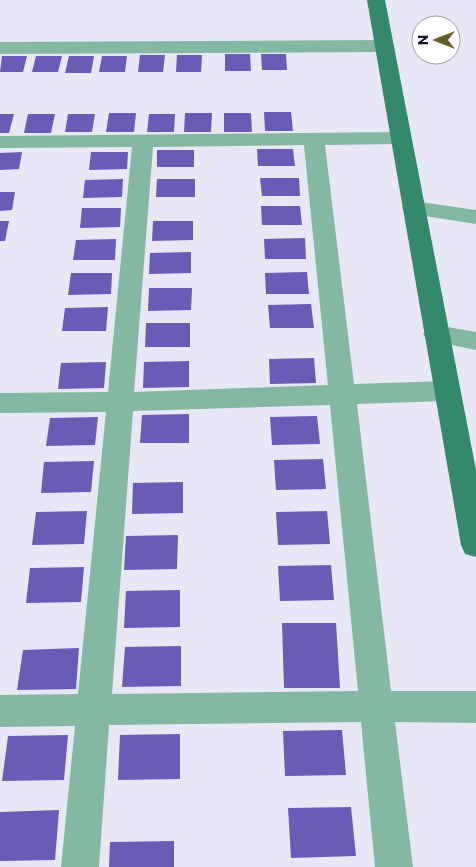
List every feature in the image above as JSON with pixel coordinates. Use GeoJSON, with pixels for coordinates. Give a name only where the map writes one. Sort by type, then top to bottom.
{"type":"FeatureCollection","features":[{"type":"Feature","properties":{"kind":"main road"},"geometry":{"type":"LineString","coordinates":[[376,0],[476,545]]}},
{"type":"Feature","properties":{"kind":"street"},"geometry":{"type":"LineString","coordinates":[[0,48],[385,46]]}},
{"type":"Feature","properties":{"kind":"street"},"geometry":{"type":"LineString","coordinates":[[0,142],[401,138]]}},
{"type":"Feature","properties":{"kind":"street"},"geometry":{"type":"LineString","coordinates":[[314,139],[394,867]]}},
{"type":"Feature","properties":{"kind":"street"},"geometry":{"type":"LineString","coordinates":[[80,867],[143,140]]}},
{"type":"Feature","properties":{"kind":"street"},"geometry":{"type":"LineString","coordinates":[[413,208],[476,217]]}},
{"type":"Feature","properties":{"kind":"street"},"geometry":{"type":"LineString","coordinates":[[436,334],[476,341]]}},
{"type":"Feature","properties":{"kind":"street"},"geometry":{"type":"LineString","coordinates":[[0,403],[121,402],[447,391]]}},
{"type":"Feature","properties":{"kind":"street"},"geometry":{"type":"LineString","coordinates":[[0,711],[376,706],[476,707]]}},
{"type":"Feature","properties":{"kind":"building"},"geometry":{"type":"Polygon","coordinates":[[[225,54],[250,54],[251,71],[225,71],[225,54]]]}},
{"type":"Feature","properties":{"kind":"building"},"geometry":{"type":"Polygon","coordinates":[[[261,54],[286,54],[287,70],[262,70],[261,54]]]}},
{"type":"Feature","properties":{"kind":"building"},"geometry":{"type":"Polygon","coordinates":[[[140,55],[165,55],[163,72],[138,72],[140,55]]]}},
{"type":"Feature","properties":{"kind":"building"},"geometry":{"type":"Polygon","coordinates":[[[177,55],[202,55],[201,72],[176,72],[177,55]]]}},
{"type":"Feature","properties":{"kind":"building"},"geometry":{"type":"Polygon","coordinates":[[[2,56],[27,56],[23,72],[0,72],[2,56]]]}},
{"type":"Feature","properties":{"kind":"building"},"geometry":{"type":"Polygon","coordinates":[[[36,56],[62,56],[58,72],[32,72],[36,56]]]}},
{"type":"Feature","properties":{"kind":"building"},"geometry":{"type":"Polygon","coordinates":[[[69,56],[94,56],[91,73],[65,73],[69,56]]]}},
{"type":"Feature","properties":{"kind":"building"},"geometry":{"type":"Polygon","coordinates":[[[102,56],[127,56],[125,72],[99,72],[102,56]]]}},
{"type":"Feature","properties":{"kind":"building"},"geometry":{"type":"Polygon","coordinates":[[[264,112],[291,112],[293,131],[265,131],[264,112]]]}},
{"type":"Feature","properties":{"kind":"building"},"geometry":{"type":"Polygon","coordinates":[[[109,113],[136,113],[134,132],[106,132],[109,113]]]}},
{"type":"Feature","properties":{"kind":"building"},"geometry":{"type":"Polygon","coordinates":[[[185,113],[212,113],[211,132],[184,132],[185,113]]]}},
{"type":"Feature","properties":{"kind":"building"},"geometry":{"type":"Polygon","coordinates":[[[224,113],[251,113],[252,132],[224,132],[224,113]]]}},
{"type":"Feature","properties":{"kind":"building"},"geometry":{"type":"Polygon","coordinates":[[[0,114],[14,114],[9,133],[0,133],[0,114]]]}},
{"type":"Feature","properties":{"kind":"building"},"geometry":{"type":"Polygon","coordinates":[[[28,114],[55,114],[51,133],[24,133],[28,114]]]}},
{"type":"Feature","properties":{"kind":"building"},"geometry":{"type":"Polygon","coordinates":[[[68,114],[95,114],[92,132],[65,132],[68,114]]]}},
{"type":"Feature","properties":{"kind":"building"},"geometry":{"type":"Polygon","coordinates":[[[149,114],[175,114],[174,132],[147,132],[149,114]]]}},
{"type":"Feature","properties":{"kind":"building"},"geometry":{"type":"Polygon","coordinates":[[[257,149],[293,149],[295,166],[258,166],[257,149]]]}},
{"type":"Feature","properties":{"kind":"building"},"geometry":{"type":"Polygon","coordinates":[[[157,150],[194,150],[194,167],[157,167],[157,150]]]}},
{"type":"Feature","properties":{"kind":"building"},"geometry":{"type":"Polygon","coordinates":[[[22,152],[19,169],[0,170],[0,153],[22,152]]]}},
{"type":"Feature","properties":{"kind":"building"},"geometry":{"type":"Polygon","coordinates":[[[91,152],[128,152],[127,169],[89,170],[91,152]]]}},
{"type":"Feature","properties":{"kind":"building"},"geometry":{"type":"Polygon","coordinates":[[[260,178],[299,178],[300,196],[262,196],[260,178]]]}},
{"type":"Feature","properties":{"kind":"building"},"geometry":{"type":"Polygon","coordinates":[[[123,179],[122,197],[83,198],[85,180],[123,179]]]}},
{"type":"Feature","properties":{"kind":"building"},"geometry":{"type":"Polygon","coordinates":[[[157,179],[195,179],[195,197],[156,197],[157,179]]]}},
{"type":"Feature","properties":{"kind":"building"},"geometry":{"type":"Polygon","coordinates":[[[0,192],[15,192],[12,210],[0,211],[0,192]]]}},
{"type":"Feature","properties":{"kind":"building"},"geometry":{"type":"Polygon","coordinates":[[[261,206],[300,206],[302,225],[262,225],[261,206]]]}},
{"type":"Feature","properties":{"kind":"building"},"geometry":{"type":"Polygon","coordinates":[[[82,208],[121,208],[120,227],[80,228],[82,208]]]}},
{"type":"Feature","properties":{"kind":"building"},"geometry":{"type":"Polygon","coordinates":[[[0,221],[9,221],[5,241],[0,241],[0,221]]]}},
{"type":"Feature","properties":{"kind":"building"},"geometry":{"type":"Polygon","coordinates":[[[153,221],[193,221],[193,240],[152,241],[153,221]]]}},
{"type":"Feature","properties":{"kind":"building"},"geometry":{"type":"Polygon","coordinates":[[[305,238],[306,259],[265,259],[264,239],[305,238]]]}},
{"type":"Feature","properties":{"kind":"building"},"geometry":{"type":"Polygon","coordinates":[[[116,239],[115,260],[73,260],[76,240],[116,239]]]}},
{"type":"Feature","properties":{"kind":"building"},"geometry":{"type":"Polygon","coordinates":[[[191,252],[191,273],[149,274],[150,253],[191,252]]]}},
{"type":"Feature","properties":{"kind":"building"},"geometry":{"type":"Polygon","coordinates":[[[307,272],[309,294],[266,294],[265,273],[307,272]]]}},
{"type":"Feature","properties":{"kind":"building"},"geometry":{"type":"Polygon","coordinates":[[[71,273],[112,273],[111,294],[68,295],[71,273]]]}},
{"type":"Feature","properties":{"kind":"building"},"geometry":{"type":"Polygon","coordinates":[[[149,288],[192,288],[191,310],[148,311],[149,288]]]}},
{"type":"Feature","properties":{"kind":"building"},"geometry":{"type":"Polygon","coordinates":[[[311,304],[314,328],[270,328],[268,305],[311,304]]]}},
{"type":"Feature","properties":{"kind":"building"},"geometry":{"type":"Polygon","coordinates":[[[108,307],[106,331],[62,331],[65,308],[108,307]]]}},
{"type":"Feature","properties":{"kind":"building"},"geometry":{"type":"Polygon","coordinates":[[[146,323],[190,323],[190,347],[145,347],[146,323]]]}},
{"type":"Feature","properties":{"kind":"building"},"geometry":{"type":"Polygon","coordinates":[[[314,358],[316,383],[270,384],[269,359],[314,358]]]}},
{"type":"Feature","properties":{"kind":"building"},"geometry":{"type":"Polygon","coordinates":[[[189,361],[189,387],[143,388],[144,362],[189,361]]]}},
{"type":"Feature","properties":{"kind":"building"},"geometry":{"type":"Polygon","coordinates":[[[106,362],[104,388],[58,389],[61,363],[106,362]]]}},
{"type":"Feature","properties":{"kind":"building"},"geometry":{"type":"Polygon","coordinates":[[[189,414],[189,443],[140,443],[142,415],[189,414]]]}},
{"type":"Feature","properties":{"kind":"building"},"geometry":{"type":"Polygon","coordinates":[[[317,416],[320,444],[272,445],[270,417],[317,416]]]}},
{"type":"Feature","properties":{"kind":"building"},"geometry":{"type":"Polygon","coordinates":[[[98,417],[95,445],[46,446],[50,418],[98,417]]]}},
{"type":"Feature","properties":{"kind":"building"},"geometry":{"type":"Polygon","coordinates":[[[323,459],[326,489],[276,490],[274,460],[323,459]]]}},
{"type":"Feature","properties":{"kind":"building"},"geometry":{"type":"Polygon","coordinates":[[[94,461],[91,492],[41,493],[44,462],[94,461]]]}},
{"type":"Feature","properties":{"kind":"building"},"geometry":{"type":"Polygon","coordinates":[[[183,482],[183,513],[132,514],[133,483],[183,482]]]}},
{"type":"Feature","properties":{"kind":"building"},"geometry":{"type":"Polygon","coordinates":[[[87,511],[84,544],[32,545],[36,512],[87,511]]]}},
{"type":"Feature","properties":{"kind":"building"},"geometry":{"type":"Polygon","coordinates":[[[327,511],[330,544],[278,545],[276,512],[327,511]]]}},
{"type":"Feature","properties":{"kind":"building"},"geometry":{"type":"Polygon","coordinates":[[[178,535],[177,569],[124,570],[126,536],[178,535]]]}},
{"type":"Feature","properties":{"kind":"building"},"geometry":{"type":"Polygon","coordinates":[[[331,565],[334,600],[280,601],[278,566],[331,565]]]}},
{"type":"Feature","properties":{"kind":"building"},"geometry":{"type":"Polygon","coordinates":[[[84,567],[81,602],[26,603],[30,568],[84,567]]]}},
{"type":"Feature","properties":{"kind":"building"},"geometry":{"type":"Polygon","coordinates":[[[180,590],[180,627],[124,628],[126,591],[180,590]]]}},
{"type":"Feature","properties":{"kind":"building"},"geometry":{"type":"Polygon","coordinates":[[[282,623],[336,623],[340,688],[284,688],[282,623]]]}},
{"type":"Feature","properties":{"kind":"building"},"geometry":{"type":"Polygon","coordinates":[[[181,646],[181,686],[122,687],[125,647],[181,646]]]}},
{"type":"Feature","properties":{"kind":"building"},"geometry":{"type":"Polygon","coordinates":[[[79,648],[76,689],[17,690],[23,650],[79,648]]]}},
{"type":"Feature","properties":{"kind":"building"},"geometry":{"type":"Polygon","coordinates":[[[342,730],[346,775],[285,776],[283,731],[342,730]]]}},
{"type":"Feature","properties":{"kind":"building"},"geometry":{"type":"Polygon","coordinates":[[[180,734],[180,779],[118,780],[120,735],[180,734]]]}},
{"type":"Feature","properties":{"kind":"building"},"geometry":{"type":"Polygon","coordinates":[[[68,735],[64,780],[2,781],[8,736],[68,735]]]}},
{"type":"Feature","properties":{"kind":"building"},"geometry":{"type":"Polygon","coordinates":[[[351,807],[356,856],[291,858],[288,808],[351,807]]]}},
{"type":"Feature","properties":{"kind":"building"},"geometry":{"type":"Polygon","coordinates":[[[59,810],[55,860],[0,861],[0,812],[59,810]]]}},
{"type":"Feature","properties":{"kind":"building"},"geometry":{"type":"Polygon","coordinates":[[[174,841],[174,867],[109,867],[110,842],[174,841]]]}}]}
